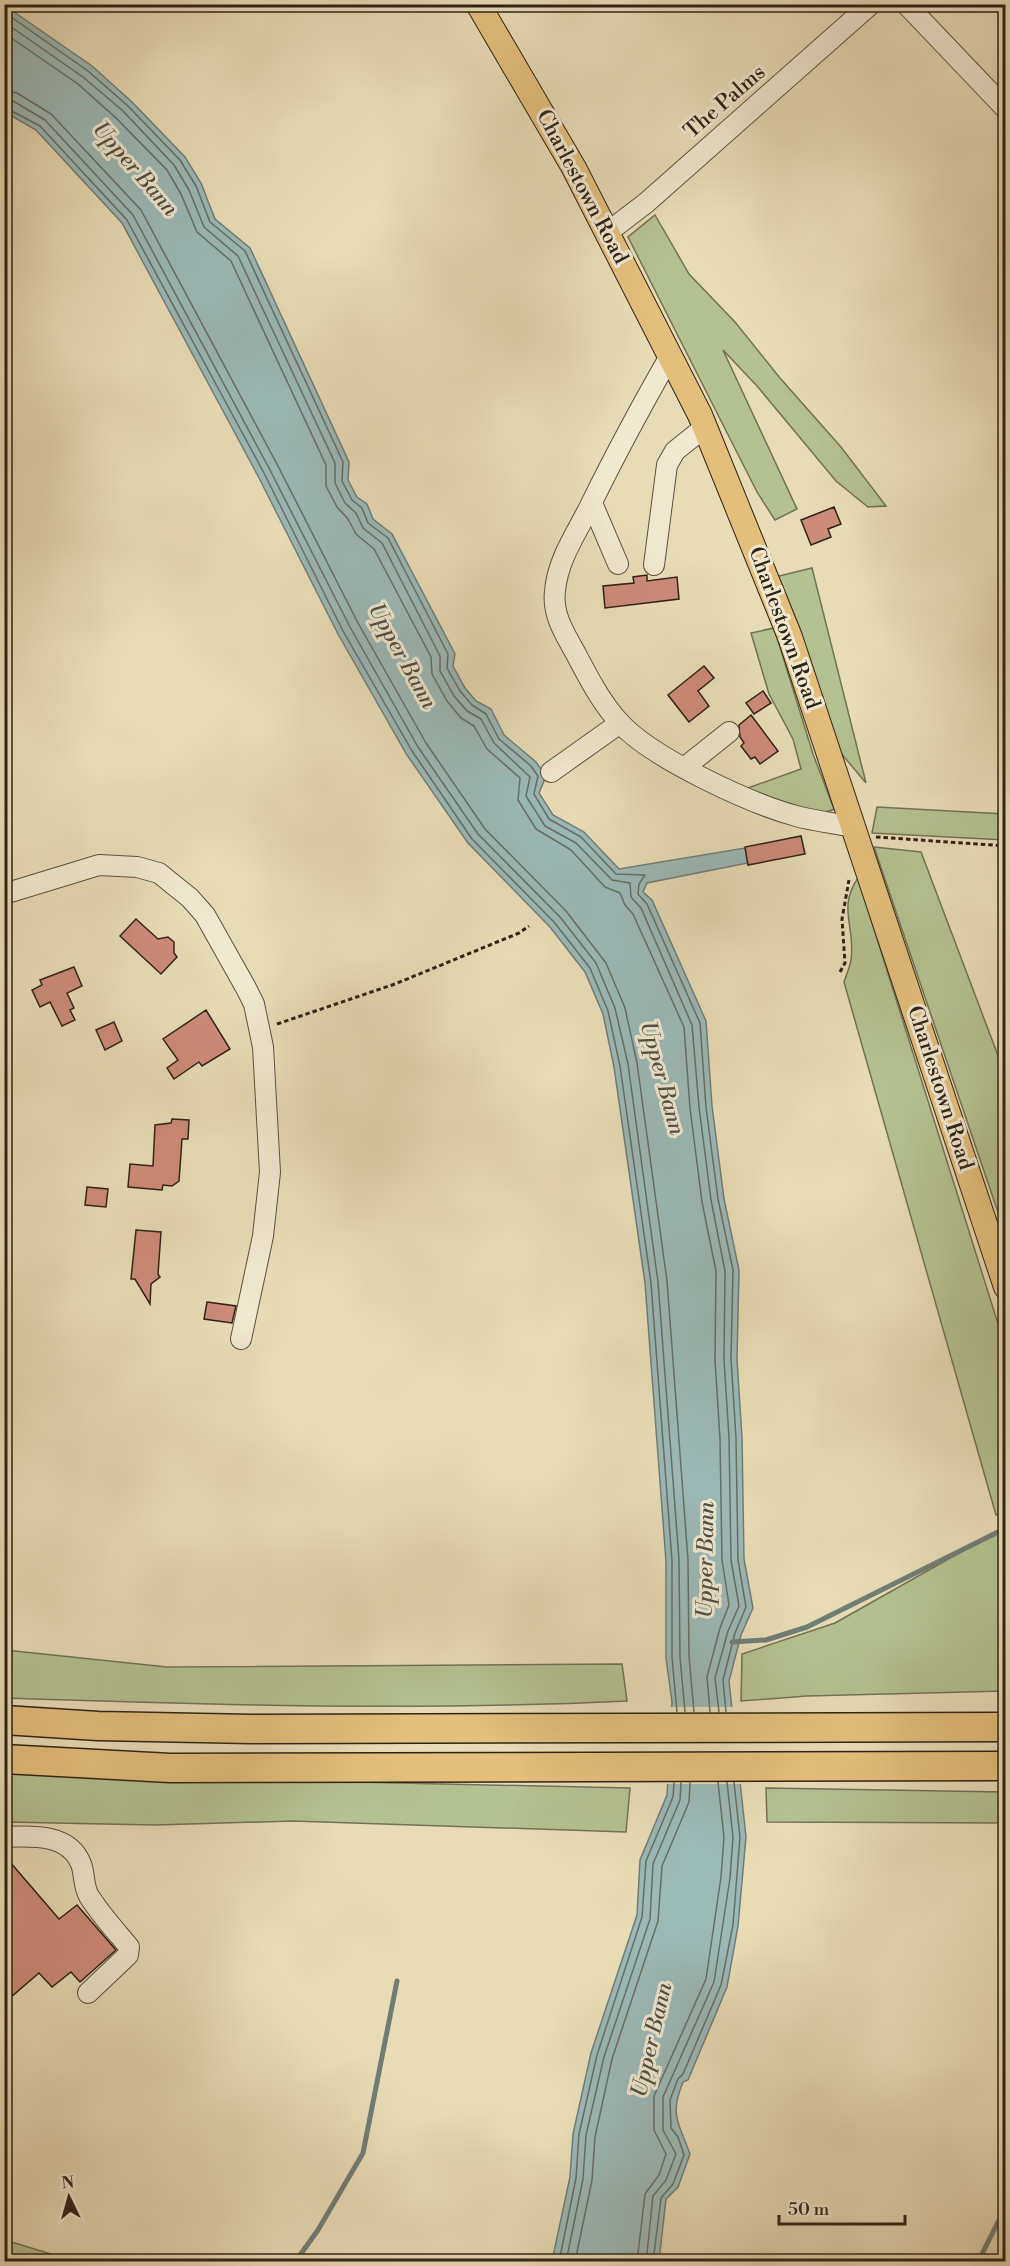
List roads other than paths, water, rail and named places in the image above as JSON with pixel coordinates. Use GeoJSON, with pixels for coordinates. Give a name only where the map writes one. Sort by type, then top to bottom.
{"type":"FeatureCollection","features":[{"type":"Feature","properties":{"kind":"highway"},"geometry":{"type":"LineString","coordinates":[[4,1720],[98,1726],[240,1729],[1005,1727]]}},
{"type":"Feature","properties":{"kind":"highway"},"geometry":{"type":"LineString","coordinates":[[4,1760],[170,1768],[1005,1766]]}},
{"type":"Feature","properties":{"kind":"main road","name":"Charlestown Road"},"geometry":{"type":"LineString","coordinates":[[478,4],[541,110],[608,232],[705,427],[790,637],[1005,1287]]}},
{"type":"Feature","properties":{"kind":"street","name":"The Palms"},"geometry":{"type":"LineString","coordinates":[[608,232],[646,203],[872,4]]}},
{"type":"Feature","properties":{"kind":"street"},"geometry":{"type":"LineString","coordinates":[[906,4],[1005,109]]}},
{"type":"Feature","properties":{"kind":"street"},"geometry":{"type":"LineString","coordinates":[[670,356],[601,480],[592,503],[563,557],[555,602],[560,625],[580,662],[620,723],[642,741],[685,766],[756,801],[857,839]]}},
{"type":"Feature","properties":{"kind":"street"},"geometry":{"type":"LineString","coordinates":[[654,565],[667,465],[675,452],[705,427]]}},
{"type":"Feature","properties":{"kind":"street"},"geometry":{"type":"LineString","coordinates":[[592,503],[618,564]]}},
{"type":"Feature","properties":{"kind":"street"},"geometry":{"type":"LineString","coordinates":[[550,772],[620,723]]}},
{"type":"Feature","properties":{"kind":"street"},"geometry":{"type":"LineString","coordinates":[[685,766],[729,732]]}},
{"type":"Feature","properties":{"kind":"street"},"geometry":{"type":"LineString","coordinates":[[4,894],[66,873],[99,865],[137,867],[159,873],[174,883],[205,915],[246,988],[261,1029],[270,1172],[268,1200],[241,1339]]}},
{"type":"Feature","properties":{"kind":"street"},"geometry":{"type":"LineString","coordinates":[[4,1837],[38,1836],[56,1840],[73,1850],[81,1864],[87,1893],[129,1947],[128,1955],[88,1993]]}},
{"type":"Feature","properties":{"kind":"water","name":"Upper Bann"},"geometry":{"type":"Polygon","coordinates":[[[4,5],[92,66],[132,102],[185,157],[201,183],[215,219],[250,248],[349,462],[348,480],[357,497],[367,504],[373,519],[392,534],[455,654],[453,666],[465,688],[476,701],[491,709],[504,735],[536,762],[546,776],[539,793],[553,815],[584,832],[619,869],[745,848],[748,863],[647,883],[643,892],[652,900],[706,1021],[712,1106],[724,1199],[739,1270],[737,1359],[742,1438],[744,1559],[753,1608],[741,1635],[729,1681],[746,1837],[738,1926],[727,1987],[688,2080],[683,2082],[679,2094],[677,2119],[690,2154],[678,2187],[666,2199],[659,2261],[552,2261],[570,2177],[573,2134],[591,2053],[637,1915],[640,1860],[667,1795],[672,1702],[666,1658],[666,1561],[645,1283],[614,1067],[603,1014],[585,972],[550,927],[468,843],[407,755],[338,634],[258,476],[122,223],[36,130],[5,112],[4,5]]]}},
{"type":"Feature","properties":{"kind":"waterway"},"geometry":{"type":"LineString","coordinates":[[732,1642],[766,1640],[807,1627],[1006,1528]]}},
{"type":"Feature","properties":{"kind":"waterway"},"geometry":{"type":"LineString","coordinates":[[295,2262],[318,2230],[363,2153],[397,1981]]}},
{"type":"Feature","properties":{"kind":"waterway"},"geometry":{"type":"LineString","coordinates":[[978,2262],[1006,2206]]}}]}
